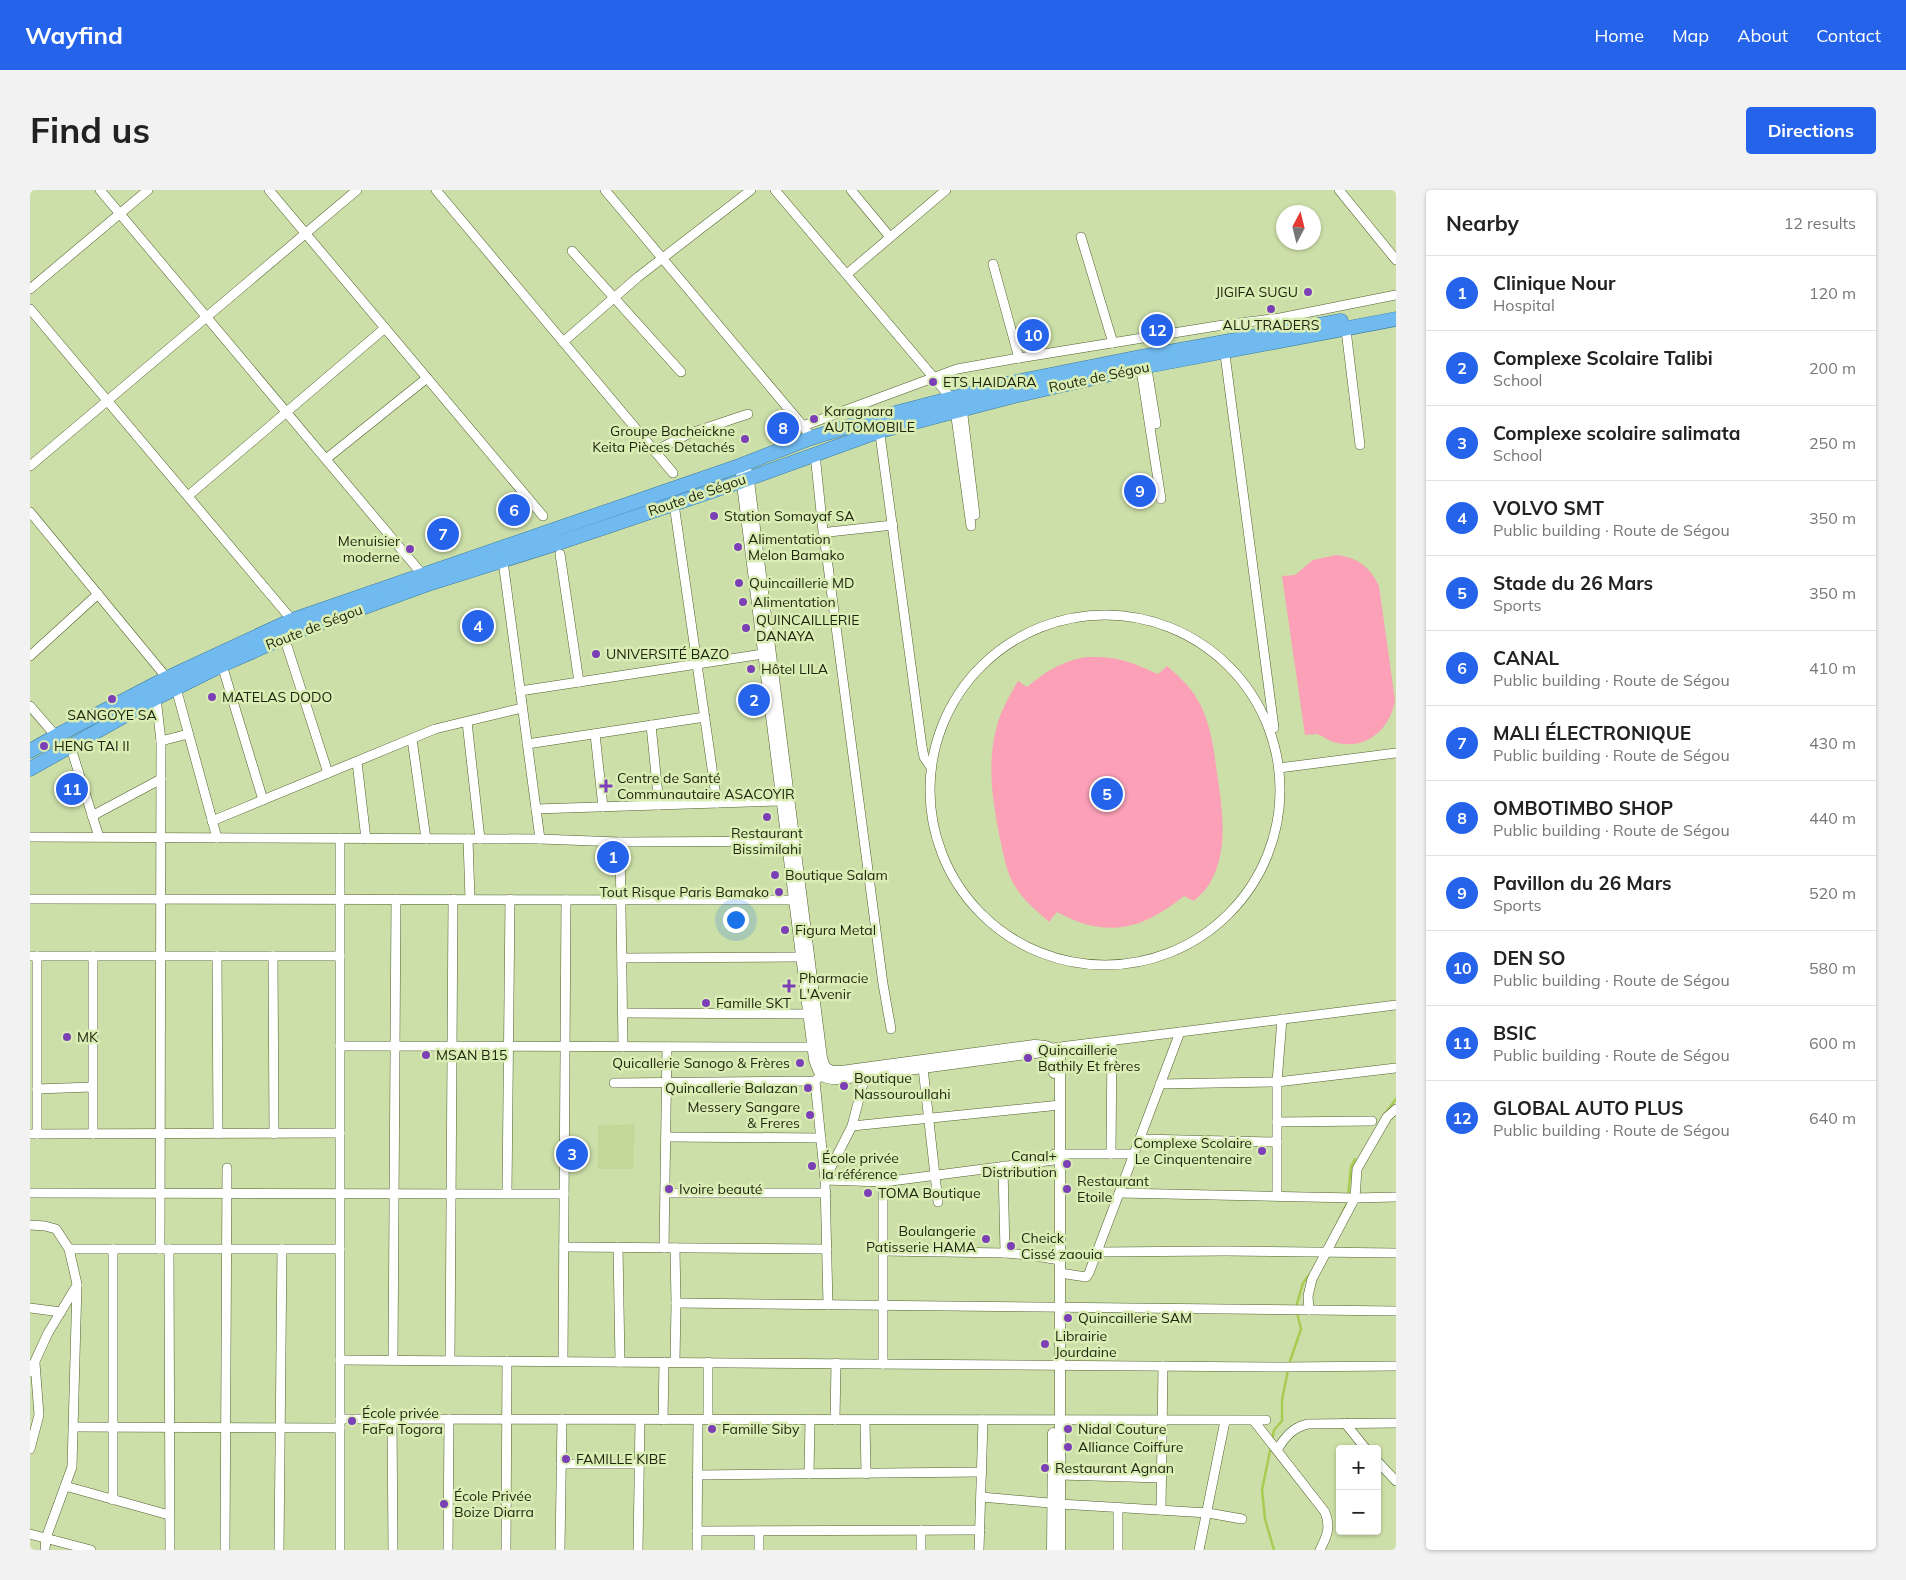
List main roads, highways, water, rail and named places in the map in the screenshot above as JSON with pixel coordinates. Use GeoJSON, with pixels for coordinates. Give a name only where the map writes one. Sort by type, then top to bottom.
{"type":"FeatureCollection","features":[{"type":"Feature","properties":{"kind":"highway","name":"Route de Ségou"},"geometry":{"type":"LineString","coordinates":[[30,751],[167,678],[292,620],[743,464],[811,438],[878,424],[957,404],[1020,381],[1224,347],[1396,311]]}},
{"type":"Feature","properties":{"kind":"highway","name":"Route de Ségou"},"geometry":{"type":"LineString","coordinates":[[1224,347],[1346,330],[1396,319]]}},
{"type":"Feature","properties":{"kind":"highway","name":"Route de Ségou"},"geometry":{"type":"LineString","coordinates":[[30,769],[156,698],[222,665],[301,630],[430,583],[503,561],[746,479],[815,454],[878,424]]}},
{"type":"Feature","properties":{"kind":"waterway"},"geometry":{"type":"LineString","coordinates":[[1384,1115],[1396,1099]]}},
{"type":"Feature","properties":{"kind":"waterway"},"geometry":{"type":"LineString","coordinates":[[1348,1196],[1351,1167],[1355,1159]]}},
{"type":"Feature","properties":{"kind":"waterway"},"geometry":{"type":"LineString","coordinates":[[1337,1224],[1346,1205]]}},
{"type":"Feature","properties":{"kind":"waterway"},"geometry":{"type":"LineString","coordinates":[[1296,1307],[1303,1283],[1310,1274]]}},
{"type":"Feature","properties":{"kind":"waterway"},"geometry":{"type":"LineString","coordinates":[[1289,1364],[1301,1329],[1297,1313]]}},
{"type":"Feature","properties":{"kind":"waterway"},"geometry":{"type":"LineString","coordinates":[[1272,1441],[1274,1430],[1282,1421],[1282,1400],[1288,1370]]}},
{"type":"Feature","properties":{"kind":"waterway"},"geometry":{"type":"LineString","coordinates":[[1271,1446],[1262,1490],[1265,1519],[1274,1550]]}},
{"type":"Feature","properties":{"kind":"place","name":"JIGIFA SUGU"},"geometry":{"type":"Point","coordinates":[1308,292]}},
{"type":"Feature","properties":{"kind":"place","name":"ALU TRADERS"},"geometry":{"type":"Point","coordinates":[1271,309]}},
{"type":"Feature","properties":{"kind":"place","name":"GLOBAL AUTO PLUS"},"geometry":{"type":"Point","coordinates":[1157,330]}},
{"type":"Feature","properties":{"kind":"place","name":"DEN SO"},"geometry":{"type":"Point","coordinates":[1033,335]}},
{"type":"Feature","properties":{"kind":"place","name":"ETS HAIDARA"},"geometry":{"type":"Point","coordinates":[933,382]}},
{"type":"Feature","properties":{"kind":"place","name":"Karagnara AUTOMOBILE"},"geometry":{"type":"Point","coordinates":[814,419]}},
{"type":"Feature","properties":{"kind":"place","name":"OMBOTIMBO SHOP"},"geometry":{"type":"Point","coordinates":[783,428]}},
{"type":"Feature","properties":{"kind":"place","name":"Groupe Bacheickne Keita Pièces Detachés"},"geometry":{"type":"Point","coordinates":[745,439]}},
{"type":"Feature","properties":{"kind":"place","name":"Pavillon du 26 Mars"},"geometry":{"type":"Point","coordinates":[1140,491]}},
{"type":"Feature","properties":{"kind":"place","name":"CANAL"},"geometry":{"type":"Point","coordinates":[514,510]}},
{"type":"Feature","properties":{"kind":"place","name":"Station Somayaf SA"},"geometry":{"type":"Point","coordinates":[714,516]}},
{"type":"Feature","properties":{"kind":"place","name":"MALI ÉLECTRONIQUE"},"geometry":{"type":"Point","coordinates":[443,534]}},
{"type":"Feature","properties":{"kind":"place","name":"Alimentation Melon Bamako"},"geometry":{"type":"Point","coordinates":[738,547]}},
{"type":"Feature","properties":{"kind":"place","name":"Menuisier moderne"},"geometry":{"type":"Point","coordinates":[410,549]}},
{"type":"Feature","properties":{"kind":"place","name":"Quincaillerie MD"},"geometry":{"type":"Point","coordinates":[739,583]}},
{"type":"Feature","properties":{"kind":"place","name":"Alimentation"},"geometry":{"type":"Point","coordinates":[743,602]}},
{"type":"Feature","properties":{"kind":"place","name":"VOLVO SMT"},"geometry":{"type":"Point","coordinates":[478,626]}},
{"type":"Feature","properties":{"kind":"place","name":"QUINCAILLERIE DANAYA"},"geometry":{"type":"Point","coordinates":[746,628]}},
{"type":"Feature","properties":{"kind":"place","name":"UNIVERSITÉ BAZO"},"geometry":{"type":"Point","coordinates":[596,654]}},
{"type":"Feature","properties":{"kind":"place","name":"Hôtel LILA"},"geometry":{"type":"Point","coordinates":[751,669]}},
{"type":"Feature","properties":{"kind":"place","name":"MATELAS DODO"},"geometry":{"type":"Point","coordinates":[212,697]}},
{"type":"Feature","properties":{"kind":"place","name":"SANGOYE SA"},"geometry":{"type":"Point","coordinates":[112,699]}},
{"type":"Feature","properties":{"kind":"place","name":"Complexe Scolaire Talibi"},"geometry":{"type":"Point","coordinates":[754,700]}},
{"type":"Feature","properties":{"kind":"place","name":"HENG TAI II"},"geometry":{"type":"Point","coordinates":[44,746]}},
{"type":"Feature","properties":{"kind":"place","name":"Centre de Santé Communautaire ASACOYIR"},"geometry":{"type":"Point","coordinates":[606,786]}},
{"type":"Feature","properties":{"kind":"place","name":"BSIC"},"geometry":{"type":"Point","coordinates":[72,789]}},
{"type":"Feature","properties":{"kind":"place","name":"Stade du 26 Mars"},"geometry":{"type":"Point","coordinates":[1107,794]}},
{"type":"Feature","properties":{"kind":"place","name":"Restaurant Bissimilahi"},"geometry":{"type":"Point","coordinates":[767,817]}},
{"type":"Feature","properties":{"kind":"place","name":"Clinique Nour"},"geometry":{"type":"Point","coordinates":[613,857]}},
{"type":"Feature","properties":{"kind":"place","name":"Boutique Salam"},"geometry":{"type":"Point","coordinates":[775,875]}},
{"type":"Feature","properties":{"kind":"place","name":"Tout Risque Paris Bamako"},"geometry":{"type":"Point","coordinates":[779,892]}},
{"type":"Feature","properties":{"kind":"place","name":"Figura Metal"},"geometry":{"type":"Point","coordinates":[785,930]}},
{"type":"Feature","properties":{"kind":"place","name":"Pharmacie L'Avenir"},"geometry":{"type":"Point","coordinates":[789,986]}},
{"type":"Feature","properties":{"kind":"place","name":"Famille SKT"},"geometry":{"type":"Point","coordinates":[706,1003]}},
{"type":"Feature","properties":{"kind":"place","name":"MK"},"geometry":{"type":"Point","coordinates":[67,1037]}},
{"type":"Feature","properties":{"kind":"place","name":"MSAN B15"},"geometry":{"type":"Point","coordinates":[426,1055]}},
{"type":"Feature","properties":{"kind":"place","name":"Quincaillerie Bathily Et frères"},"geometry":{"type":"Point","coordinates":[1028,1058]}},
{"type":"Feature","properties":{"kind":"place","name":"Quicallerie Sanogo & Frères"},"geometry":{"type":"Point","coordinates":[800,1063]}},
{"type":"Feature","properties":{"kind":"place","name":"Boutique Nassouroullahi"},"geometry":{"type":"Point","coordinates":[844,1086]}},
{"type":"Feature","properties":{"kind":"place","name":"Quincallerie Balazan"},"geometry":{"type":"Point","coordinates":[808,1088]}},
{"type":"Feature","properties":{"kind":"place","name":"Messery Sangare & Freres"},"geometry":{"type":"Point","coordinates":[810,1115]}},
{"type":"Feature","properties":{"kind":"place","name":"Complexe Scolaire Le Cinquentenaire"},"geometry":{"type":"Point","coordinates":[1262,1151]}},
{"type":"Feature","properties":{"kind":"place","name":"Complexe scolaire salimata"},"geometry":{"type":"Point","coordinates":[572,1154]}},
{"type":"Feature","properties":{"kind":"place","name":"Canal+ Distribution"},"geometry":{"type":"Point","coordinates":[1067,1164]}},
{"type":"Feature","properties":{"kind":"place","name":"École privée la référence"},"geometry":{"type":"Point","coordinates":[812,1166]}},
{"type":"Feature","properties":{"kind":"place","name":"Ivoire beauté"},"geometry":{"type":"Point","coordinates":[669,1189]}},
{"type":"Feature","properties":{"kind":"place","name":"Restaurant Etoile"},"geometry":{"type":"Point","coordinates":[1067,1189]}},
{"type":"Feature","properties":{"kind":"place","name":"TOMA Boutique"},"geometry":{"type":"Point","coordinates":[868,1193]}},
{"type":"Feature","properties":{"kind":"place","name":"Boulangerie Patisserie HAMA"},"geometry":{"type":"Point","coordinates":[986,1239]}},
{"type":"Feature","properties":{"kind":"place","name":"Cheick Cissé zaouia"},"geometry":{"type":"Point","coordinates":[1011,1246]}},
{"type":"Feature","properties":{"kind":"place","name":"Quincaillerie SAM"},"geometry":{"type":"Point","coordinates":[1068,1318]}},
{"type":"Feature","properties":{"kind":"place","name":"Librairie Jourdaine"},"geometry":{"type":"Point","coordinates":[1045,1344]}},
{"type":"Feature","properties":{"kind":"place","name":"École privée FaFa Togora"},"geometry":{"type":"Point","coordinates":[352,1421]}},
{"type":"Feature","properties":{"kind":"place","name":"Famille Siby"},"geometry":{"type":"Point","coordinates":[712,1429]}},
{"type":"Feature","properties":{"kind":"place","name":"Nidal Couture"},"geometry":{"type":"Point","coordinates":[1068,1429]}},
{"type":"Feature","properties":{"kind":"place","name":"Alliance Coiffure"},"geometry":{"type":"Point","coordinates":[1068,1447]}},
{"type":"Feature","properties":{"kind":"place","name":"FAMILLE KIBE"},"geometry":{"type":"Point","coordinates":[566,1459]}},
{"type":"Feature","properties":{"kind":"place","name":"Restaurant Agnan"},"geometry":{"type":"Point","coordinates":[1045,1468]}},
{"type":"Feature","properties":{"kind":"place","name":"École Privée Boize Diarra"},"geometry":{"type":"Point","coordinates":[444,1504]}}]}
